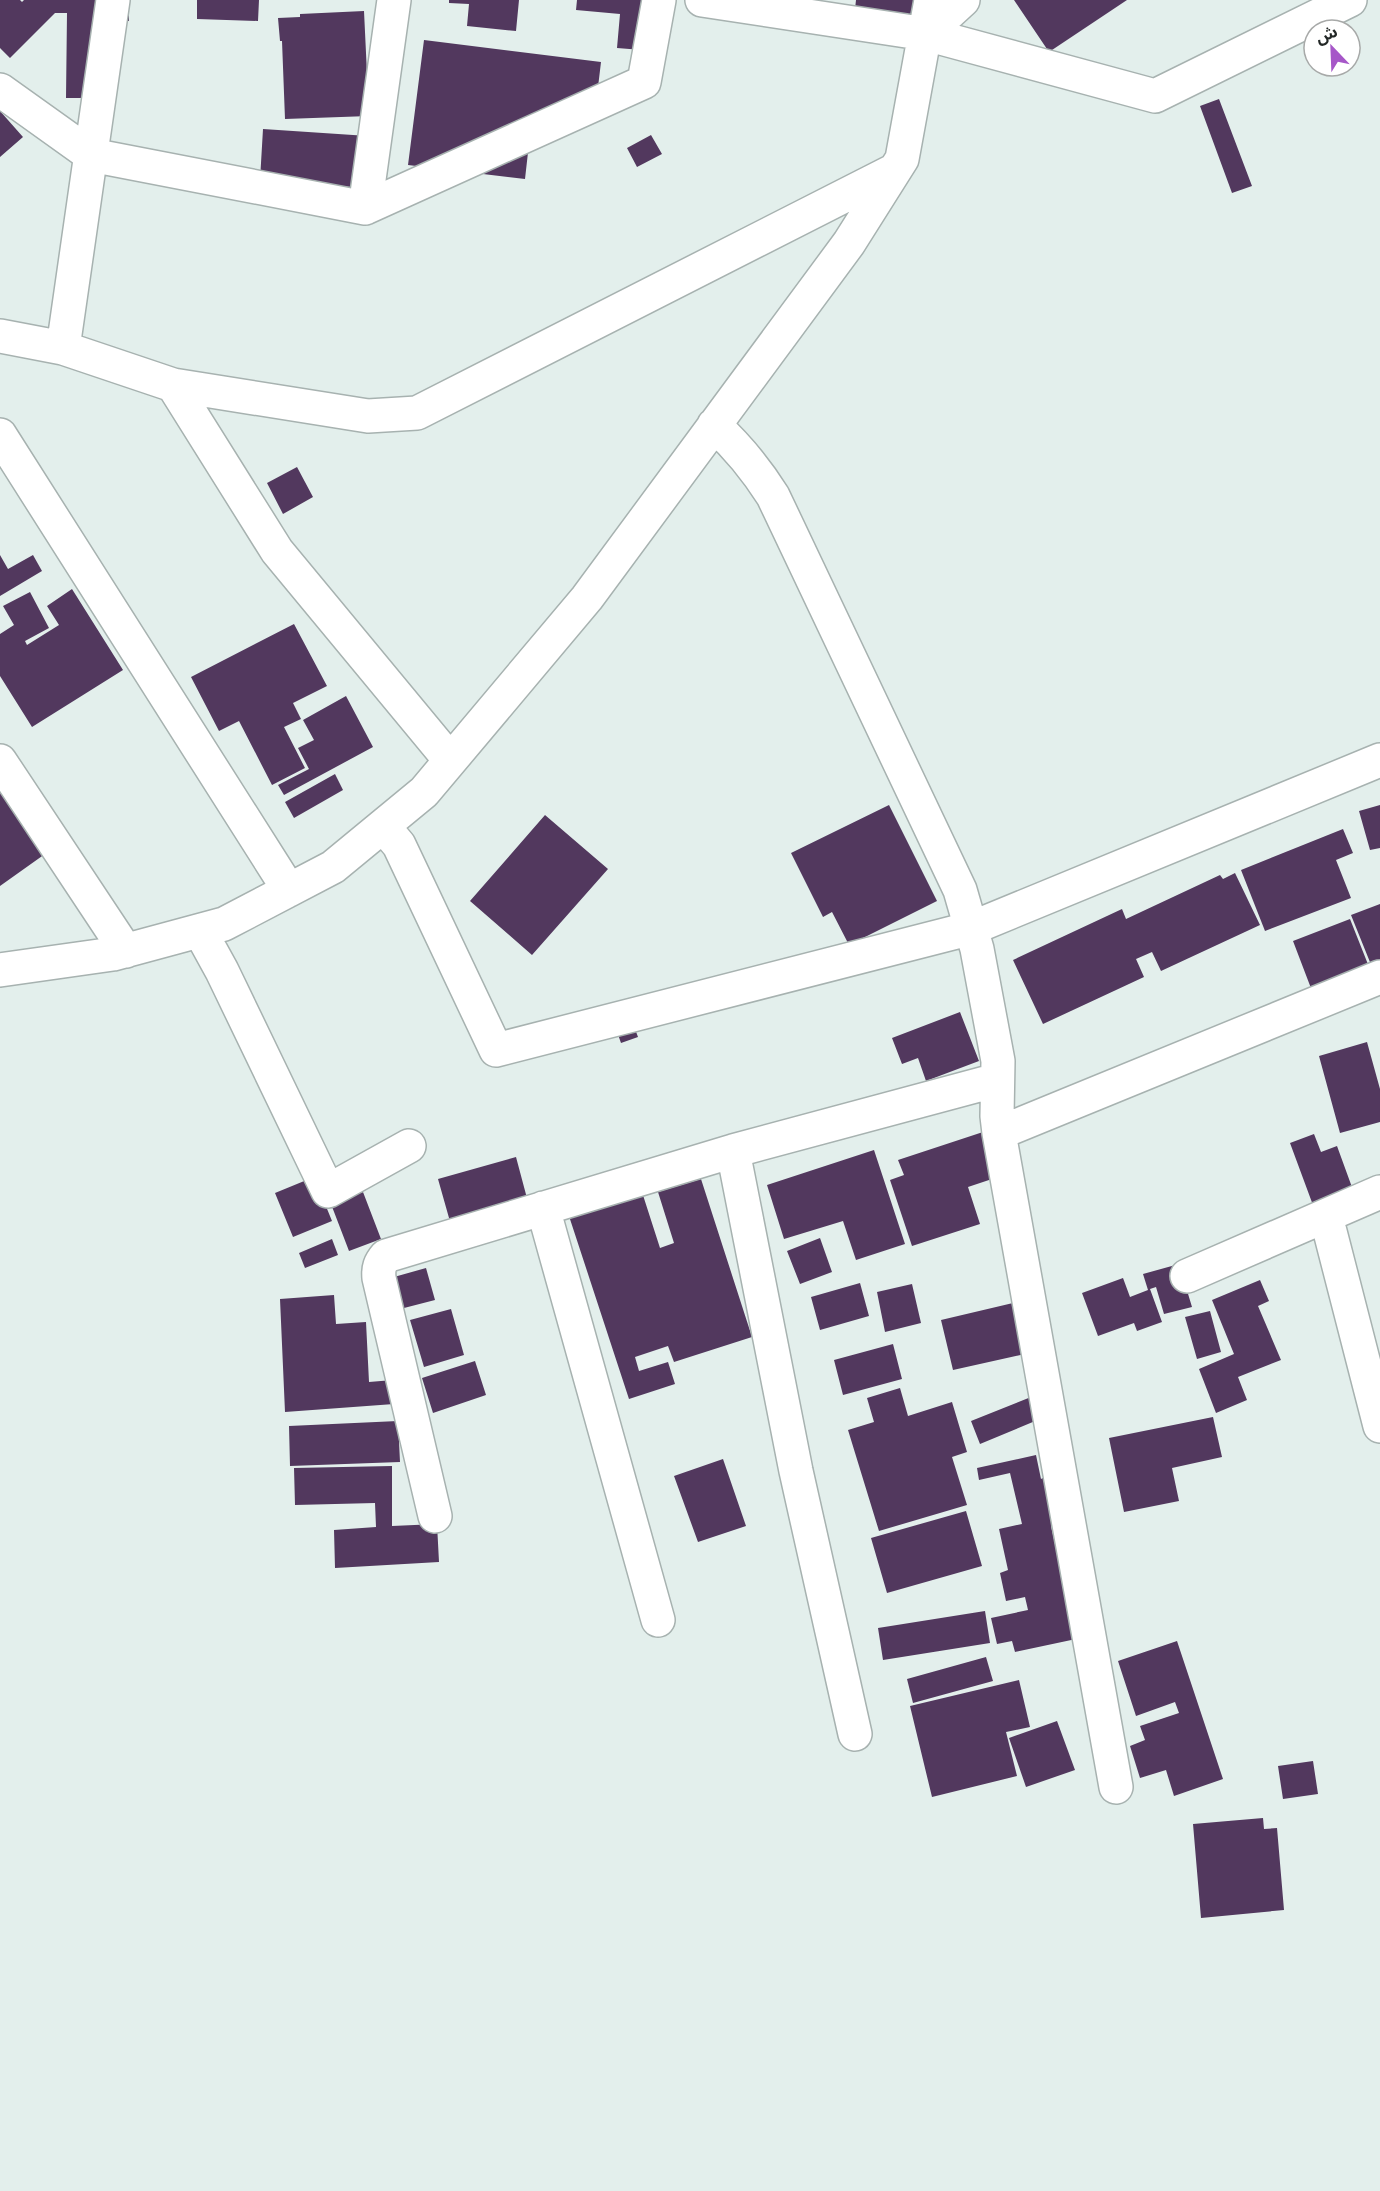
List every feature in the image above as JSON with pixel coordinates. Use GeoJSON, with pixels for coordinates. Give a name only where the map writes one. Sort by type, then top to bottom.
{"type":"FeatureCollection","features":[{"type":"Feature","properties":{"kind":"street"},"geometry":{"type":"LineString","coordinates":[[63,348],[113,0]]}},
{"type":"Feature","properties":{"kind":"street"},"geometry":{"type":"LineString","coordinates":[[365,208],[394,0]]}},
{"type":"Feature","properties":{"kind":"street"},"geometry":{"type":"LineString","coordinates":[[0,90],[91,155],[365,208],[644,82],[659,0]]}},
{"type":"Feature","properties":{"kind":"street"},"geometry":{"type":"LineString","coordinates":[[702,0],[926,34],[1155,96],[1350,0]]}},
{"type":"Feature","properties":{"kind":"street"},"geometry":{"type":"LineString","coordinates":[[0,970],[126,951],[224,924],[333,867],[424,792],[587,598],[849,243],[903,159],[932,0]]}},
{"type":"Feature","properties":{"kind":"street"},"geometry":{"type":"LineString","coordinates":[[926,34],[963,0]]}},
{"type":"Feature","properties":{"kind":"street"},"geometry":{"type":"LineString","coordinates":[[0,336],[63,348],[173,385],[368,416],[417,413],[894,170]]}},
{"type":"Feature","properties":{"kind":"street"},"geometry":{"type":"LineString","coordinates":[[173,385],[277,552],[450,760]]}},
{"type":"Feature","properties":{"kind":"street"},"geometry":{"type":"LineString","coordinates":[[714,425],[737,446],[757,470],[773,496],[960,890],[972,928],[998,1061],[999,1133],[1116,1787]]}},
{"type":"Feature","properties":{"kind":"street"},"geometry":{"type":"LineString","coordinates":[[0,435],[289,890]]}},
{"type":"Feature","properties":{"kind":"street"},"geometry":{"type":"LineString","coordinates":[[383,826],[399,846],[496,1050],[972,928],[1380,760]]}},
{"type":"Feature","properties":{"kind":"street"},"geometry":{"type":"LineString","coordinates":[[0,761],[126,951]]}},
{"type":"Feature","properties":{"kind":"street"},"geometry":{"type":"LineString","coordinates":[[200,931],[222,971],[328,1191],[409,1146]]}},
{"type":"Feature","properties":{"kind":"street"},"geometry":{"type":"LineString","coordinates":[[999,1133],[1380,977]]}},
{"type":"Feature","properties":{"kind":"street"},"geometry":{"type":"LineString","coordinates":[[435,1516],[379,1278],[378,1270],[386,1256],[733,1151],[997,1080]]}},
{"type":"Feature","properties":{"kind":"street"},"geometry":{"type":"LineString","coordinates":[[733,1151],[796,1471],[855,1734]]}},
{"type":"Feature","properties":{"kind":"street"},"geometry":{"type":"LineString","coordinates":[[1187,1276],[1380,1192]]}},
{"type":"Feature","properties":{"kind":"street"},"geometry":{"type":"LineString","coordinates":[[543,1208],[658,1620]]}},
{"type":"Feature","properties":{"kind":"street"},"geometry":{"type":"LineString","coordinates":[[1326,1216],[1380,1426]]}},
{"type":"Feature","properties":{"kind":"building"},"geometry":{"type":"Polygon","coordinates":[[[0,0],[20,0],[22,2],[24,0],[129,0],[129,21],[116,20],[116,98],[66,98],[67,13],[55,13],[10,58],[0,48],[0,0]]]}},
{"type":"Feature","properties":{"kind":"building"},"geometry":{"type":"Polygon","coordinates":[[[197,0],[259,0],[258,21],[197,19],[197,0]]]}},
{"type":"Feature","properties":{"kind":"building"},"geometry":{"type":"Polygon","coordinates":[[[449,0],[519,0],[516,31],[467,26],[469,4],[449,3],[449,0]]]}},
{"type":"Feature","properties":{"kind":"building"},"geometry":{"type":"Polygon","coordinates":[[[577,0],[646,0],[642,50],[617,48],[620,14],[576,10],[577,0]]]}},
{"type":"Feature","properties":{"kind":"building"},"geometry":{"type":"Polygon","coordinates":[[[856,0],[933,0],[930,19],[855,9],[856,0]]]}},
{"type":"Feature","properties":{"kind":"building"},"geometry":{"type":"Polygon","coordinates":[[[1014,0],[1127,0],[1049,52],[1014,0]]]}},
{"type":"Feature","properties":{"kind":"building"},"geometry":{"type":"Polygon","coordinates":[[[364,11],[369,116],[285,119],[282,41],[280,41],[278,18],[300,17],[300,14],[364,11]]]}},
{"type":"Feature","properties":{"kind":"building"},"geometry":{"type":"Polygon","coordinates":[[[424,40],[601,62],[596,104],[532,117],[525,179],[408,165],[424,40]]]}},
{"type":"Feature","properties":{"kind":"building"},"geometry":{"type":"Polygon","coordinates":[[[1219,99],[1252,186],[1232,193],[1200,106],[1219,99]]]}},
{"type":"Feature","properties":{"kind":"building"},"geometry":{"type":"Polygon","coordinates":[[[0,111],[23,137],[0,157],[0,111]]]}},
{"type":"Feature","properties":{"kind":"building"},"geometry":{"type":"Polygon","coordinates":[[[263,129],[368,136],[364,188],[260,180],[263,129]]]}},
{"type":"Feature","properties":{"kind":"building"},"geometry":{"type":"Polygon","coordinates":[[[651,135],[662,154],[637,167],[627,148],[651,135]]]}},
{"type":"Feature","properties":{"kind":"building"},"geometry":{"type":"Polygon","coordinates":[[[297,467],[313,497],[283,514],[267,483],[297,467]]]}},
{"type":"Feature","properties":{"kind":"building"},"geometry":{"type":"Polygon","coordinates":[[[0,555],[8,569],[33,555],[42,571],[0,596],[0,555]]]}},
{"type":"Feature","properties":{"kind":"building"},"geometry":{"type":"Polygon","coordinates":[[[72,589],[123,670],[32,727],[0,676],[0,634],[14,625],[3,606],[30,592],[49,628],[25,641],[27,645],[59,625],[47,606],[72,589]]]}},
{"type":"Feature","properties":{"kind":"building"},"geometry":{"type":"Polygon","coordinates":[[[294,624],[327,686],[293,703],[301,719],[284,727],[305,768],[272,785],[239,721],[219,731],[191,677],[294,624]]]}},
{"type":"Feature","properties":{"kind":"building"},"geometry":{"type":"Polygon","coordinates":[[[346,696],[373,747],[284,795],[278,785],[309,769],[298,748],[314,740],[303,720],[346,696]]]}},
{"type":"Feature","properties":{"kind":"building"},"geometry":{"type":"Polygon","coordinates":[[[335,774],[343,790],[294,818],[285,802],[335,774]]]}},
{"type":"Feature","properties":{"kind":"building"},"geometry":{"type":"Polygon","coordinates":[[[0,790],[45,854],[0,886],[0,790]]]}},
{"type":"Feature","properties":{"kind":"building"},"geometry":{"type":"Polygon","coordinates":[[[889,805],[937,901],[849,945],[832,912],[823,917],[791,853],[889,805]]]}},
{"type":"Feature","properties":{"kind":"building"},"geometry":{"type":"Polygon","coordinates":[[[1380,805],[1380,848],[1370,850],[1359,811],[1380,805]]]}},
{"type":"Feature","properties":{"kind":"building"},"geometry":{"type":"Polygon","coordinates":[[[545,815],[608,869],[532,955],[470,901],[545,815]]]}},
{"type":"Feature","properties":{"kind":"building"},"geometry":{"type":"Polygon","coordinates":[[[1343,829],[1353,853],[1336,860],[1351,898],[1265,931],[1241,870],[1343,829]]]}},
{"type":"Feature","properties":{"kind":"building"},"geometry":{"type":"Polygon","coordinates":[[[1235,873],[1260,925],[1161,971],[1152,952],[1136,959],[1144,977],[1043,1024],[1013,960],[1122,909],[1126,919],[1220,875],[1223,879],[1235,873]]]}},
{"type":"Feature","properties":{"kind":"building"},"geometry":{"type":"Polygon","coordinates":[[[1380,904],[1380,987],[1351,915],[1380,904]]]}},
{"type":"Feature","properties":{"kind":"building"},"geometry":{"type":"Polygon","coordinates":[[[1350,919],[1375,982],[1317,1004],[1293,941],[1350,919]]]}},
{"type":"Feature","properties":{"kind":"building"},"geometry":{"type":"Polygon","coordinates":[[[960,1012],[979,1061],[926,1081],[918,1058],[902,1064],[892,1038],[960,1012]]]}},
{"type":"Feature","properties":{"kind":"building"},"geometry":{"type":"Polygon","coordinates":[[[632,1021],[638,1037],[621,1043],[615,1026],[632,1021]]]}},
{"type":"Feature","properties":{"kind":"building"},"geometry":{"type":"Polygon","coordinates":[[[1367,1042],[1380,1089],[1380,1122],[1340,1133],[1319,1056],[1367,1042]]]}},
{"type":"Feature","properties":{"kind":"building"},"geometry":{"type":"Polygon","coordinates":[[[983,1132],[998,1177],[968,1187],[980,1224],[912,1246],[890,1180],[904,1175],[898,1160],[983,1132]]]}},
{"type":"Feature","properties":{"kind":"building"},"geometry":{"type":"Polygon","coordinates":[[[1314,1134],[1321,1152],[1337,1146],[1357,1201],[1317,1216],[1290,1143],[1314,1134]]]}},
{"type":"Feature","properties":{"kind":"building"},"geometry":{"type":"Polygon","coordinates":[[[874,1150],[905,1244],[856,1260],[843,1221],[784,1239],[767,1185],[874,1150]]]}},
{"type":"Feature","properties":{"kind":"building"},"geometry":{"type":"Polygon","coordinates":[[[516,1157],[528,1202],[451,1225],[438,1179],[516,1157]]]}},
{"type":"Feature","properties":{"kind":"building"},"geometry":{"type":"Polygon","coordinates":[[[314,1177],[332,1221],[293,1237],[275,1193],[314,1177]]]}},
{"type":"Feature","properties":{"kind":"building"},"geometry":{"type":"Polygon","coordinates":[[[701,1179],[752,1337],[674,1362],[668,1346],[635,1357],[639,1371],[668,1362],[675,1384],[629,1399],[568,1213],[641,1189],[660,1248],[674,1243],[658,1192],[701,1179]]]}},
{"type":"Feature","properties":{"kind":"building"},"geometry":{"type":"Polygon","coordinates":[[[363,1192],[381,1239],[349,1251],[331,1204],[363,1192]]]}},
{"type":"Feature","properties":{"kind":"building"},"geometry":{"type":"Polygon","coordinates":[[[820,1238],[832,1272],[800,1284],[787,1251],[820,1238]]]}},
{"type":"Feature","properties":{"kind":"building"},"geometry":{"type":"Polygon","coordinates":[[[332,1239],[338,1255],[305,1268],[299,1253],[332,1239]]]}},
{"type":"Feature","properties":{"kind":"building"},"geometry":{"type":"Polygon","coordinates":[[[1179,1264],[1192,1307],[1164,1314],[1156,1287],[1150,1289],[1162,1322],[1137,1331],[1134,1323],[1098,1336],[1082,1293],[1123,1278],[1130,1297],[1148,1290],[1143,1274],[1179,1264]]]}},
{"type":"Feature","properties":{"kind":"building"},"geometry":{"type":"Polygon","coordinates":[[[426,1268],[435,1300],[404,1308],[394,1277],[426,1268]]]}},
{"type":"Feature","properties":{"kind":"building"},"geometry":{"type":"Polygon","coordinates":[[[1260,1280],[1269,1301],[1258,1306],[1281,1360],[1238,1377],[1247,1400],[1216,1413],[1199,1369],[1234,1354],[1212,1300],[1260,1280]]]}},
{"type":"Feature","properties":{"kind":"building"},"geometry":{"type":"Polygon","coordinates":[[[860,1283],[869,1316],[820,1330],[811,1297],[860,1283]]]}},
{"type":"Feature","properties":{"kind":"building"},"geometry":{"type":"Polygon","coordinates":[[[912,1284],[921,1323],[885,1332],[877,1292],[912,1284]]]}},
{"type":"Feature","properties":{"kind":"building"},"geometry":{"type":"Polygon","coordinates":[[[334,1295],[336,1324],[366,1322],[369,1382],[393,1380],[394,1404],[285,1412],[280,1299],[334,1295]]]}},
{"type":"Feature","properties":{"kind":"building"},"geometry":{"type":"Polygon","coordinates":[[[1013,1303],[1025,1354],[953,1370],[941,1320],[1013,1303]]]}},
{"type":"Feature","properties":{"kind":"building"},"geometry":{"type":"Polygon","coordinates":[[[451,1309],[464,1355],[424,1367],[410,1320],[451,1309]]]}},
{"type":"Feature","properties":{"kind":"building"},"geometry":{"type":"Polygon","coordinates":[[[1210,1311],[1221,1352],[1197,1359],[1185,1317],[1210,1311]]]}},
{"type":"Feature","properties":{"kind":"building"},"geometry":{"type":"Polygon","coordinates":[[[893,1344],[902,1379],[843,1395],[834,1360],[893,1344]]]}},
{"type":"Feature","properties":{"kind":"building"},"geometry":{"type":"Polygon","coordinates":[[[475,1361],[486,1395],[433,1413],[422,1378],[475,1361]]]}},
{"type":"Feature","properties":{"kind":"building"},"geometry":{"type":"Polygon","coordinates":[[[900,1388],[908,1416],[952,1402],[967,1452],[952,1457],[967,1505],[879,1531],[848,1430],[874,1422],[867,1398],[900,1388]]]}},
{"type":"Feature","properties":{"kind":"building"},"geometry":{"type":"Polygon","coordinates":[[[1031,1397],[1040,1419],[980,1444],[971,1421],[1031,1397]]]}},
{"type":"Feature","properties":{"kind":"building"},"geometry":{"type":"Polygon","coordinates":[[[1213,1417],[1222,1457],[1172,1468],[1179,1501],[1124,1512],[1109,1438],[1213,1417]]]}},
{"type":"Feature","properties":{"kind":"building"},"geometry":{"type":"Polygon","coordinates":[[[398,1421],[400,1462],[290,1466],[289,1426],[398,1421]]]}},
{"type":"Feature","properties":{"kind":"building"},"geometry":{"type":"Polygon","coordinates":[[[1036,1455],[1041,1479],[1043,1478],[1053,1525],[1051,1526],[1076,1639],[1015,1652],[1012,1641],[997,1644],[991,1618],[1028,1610],[1025,1597],[1006,1601],[1000,1573],[1008,1570],[999,1529],[1022,1524],[1010,1473],[979,1480],[977,1468],[1036,1455]]]}},
{"type":"Feature","properties":{"kind":"building"},"geometry":{"type":"Polygon","coordinates":[[[723,1459],[746,1526],[698,1542],[674,1476],[723,1459]]]}},
{"type":"Feature","properties":{"kind":"building"},"geometry":{"type":"Polygon","coordinates":[[[392,1466],[392,1526],[437,1524],[439,1562],[335,1568],[334,1530],[376,1527],[375,1503],[295,1505],[294,1468],[392,1466]]]}},
{"type":"Feature","properties":{"kind":"building"},"geometry":{"type":"Polygon","coordinates":[[[966,1511],[982,1566],[887,1593],[871,1538],[966,1511]]]}},
{"type":"Feature","properties":{"kind":"building"},"geometry":{"type":"Polygon","coordinates":[[[985,1611],[990,1643],[883,1660],[878,1628],[985,1611]]]}},
{"type":"Feature","properties":{"kind":"building"},"geometry":{"type":"Polygon","coordinates":[[[1177,1641],[1223,1779],[1174,1796],[1166,1770],[1140,1778],[1130,1746],[1145,1740],[1140,1726],[1179,1713],[1175,1702],[1136,1716],[1118,1661],[1177,1641]]]}},
{"type":"Feature","properties":{"kind":"building"},"geometry":{"type":"Polygon","coordinates":[[[986,1657],[993,1681],[913,1703],[907,1679],[986,1657]]]}},
{"type":"Feature","properties":{"kind":"building"},"geometry":{"type":"Polygon","coordinates":[[[1019,1680],[1030,1727],[1006,1732],[1017,1776],[932,1797],[910,1706],[1019,1680]]]}},
{"type":"Feature","properties":{"kind":"building"},"geometry":{"type":"Polygon","coordinates":[[[1057,1721],[1075,1770],[1026,1787],[1009,1738],[1057,1721]]]}},
{"type":"Feature","properties":{"kind":"building"},"geometry":{"type":"Polygon","coordinates":[[[1313,1761],[1318,1794],[1283,1799],[1278,1766],[1313,1761]]]}},
{"type":"Feature","properties":{"kind":"building"},"geometry":{"type":"Polygon","coordinates":[[[1263,1818],[1264,1829],[1277,1828],[1284,1910],[1201,1918],[1193,1824],[1263,1818]]]}}]}
